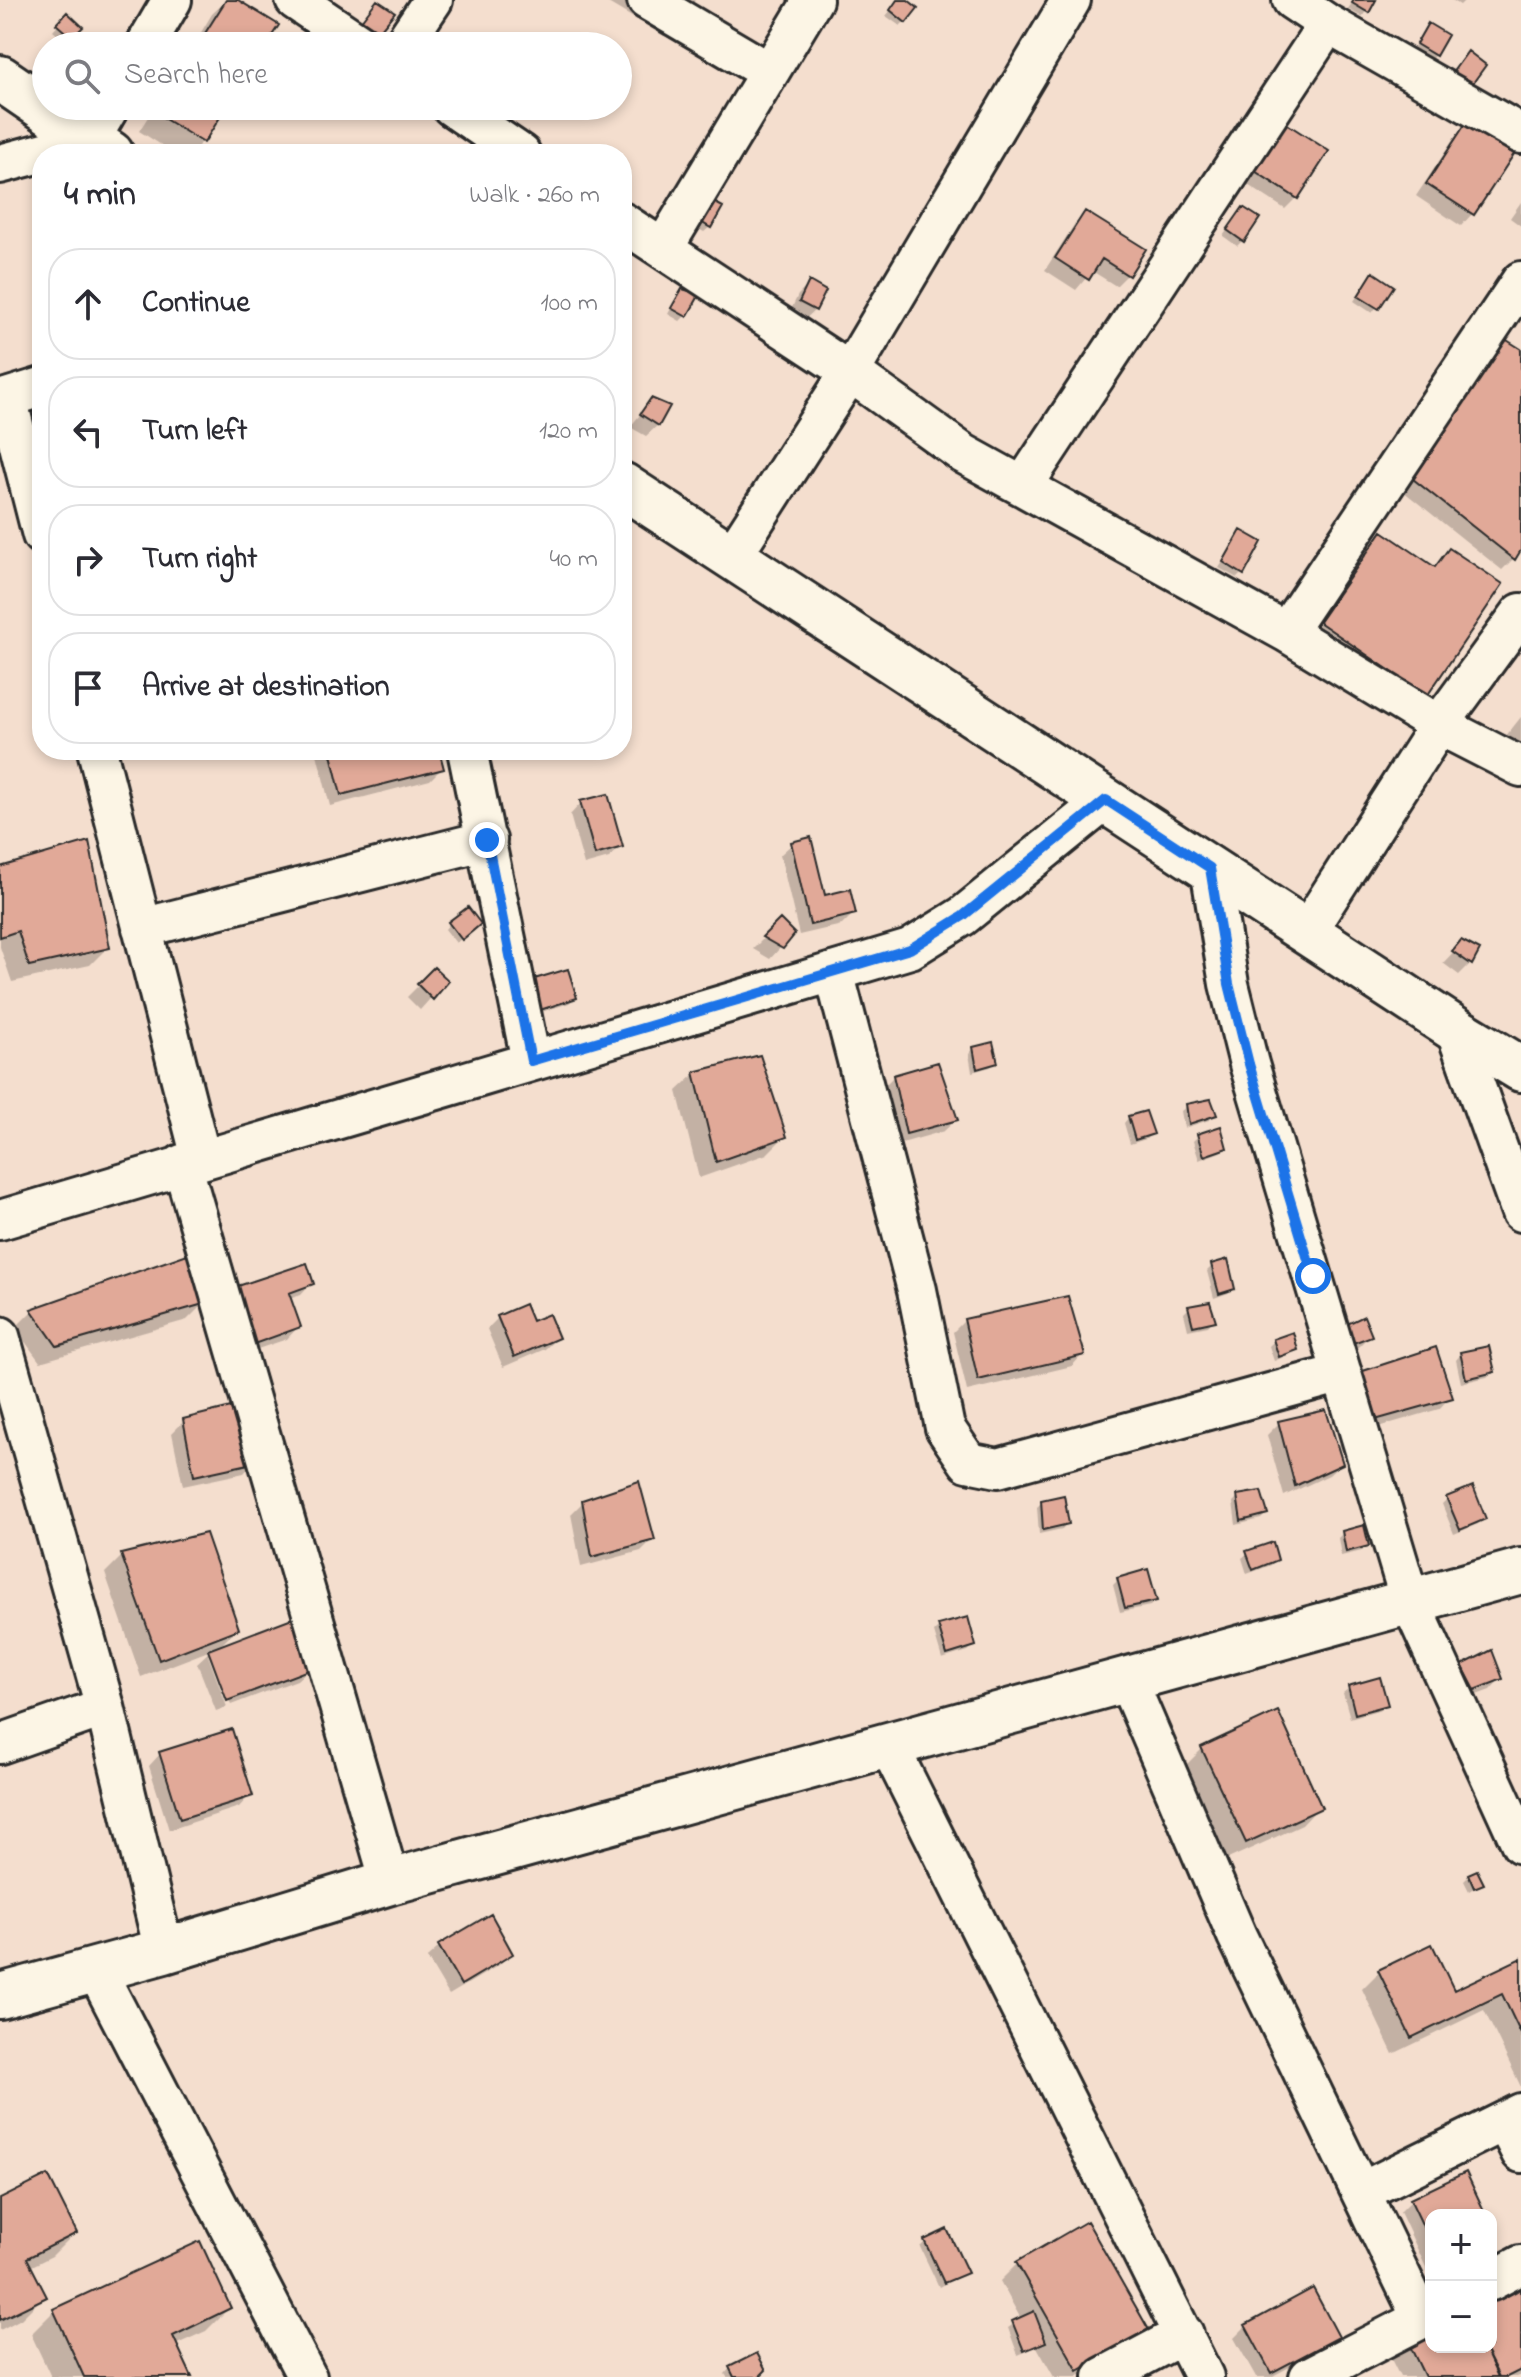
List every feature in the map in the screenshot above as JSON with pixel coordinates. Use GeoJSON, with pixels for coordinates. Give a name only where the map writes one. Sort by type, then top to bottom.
{"type":"FeatureCollection","features":[{"type":"Feature","properties":{"kind":"street"},"geometry":{"type":"LineString","coordinates":[[153,32],[172,0]]}},
{"type":"Feature","properties":{"kind":"street"},"geometry":{"type":"LineString","coordinates":[[295,0],[342,32]]}},
{"type":"Feature","properties":{"kind":"street"},"geometry":{"type":"LineString","coordinates":[[411,32],[433,0]]}},
{"type":"Feature","properties":{"kind":"street"},"geometry":{"type":"LineString","coordinates":[[647,0],[769,72]]}},
{"type":"Feature","properties":{"kind":"street"},"geometry":{"type":"LineString","coordinates":[[663,249],[813,0]]}},
{"type":"Feature","properties":{"kind":"street"},"geometry":{"type":"LineString","coordinates":[[732,556],[850,372],[1071,0]]}},
{"type":"Feature","properties":{"kind":"street"},"geometry":{"type":"LineString","coordinates":[[1292,0],[1328,24],[1521,134]]}},
{"type":"Feature","properties":{"kind":"street"},"geometry":{"type":"LineString","coordinates":[[1023,486],[1328,24]]}},
{"type":"Feature","properties":{"kind":"street"},"geometry":{"type":"LineString","coordinates":[[0,78],[32,95]]}},
{"type":"Feature","properties":{"kind":"street"},"geometry":{"type":"LineString","coordinates":[[79,120],[104,133]]}},
{"type":"Feature","properties":{"kind":"street"},"geometry":{"type":"LineString","coordinates":[[471,120],[506,144]]}},
{"type":"Feature","properties":{"kind":"street"},"geometry":{"type":"LineString","coordinates":[[67,144],[104,133]]}},
{"type":"Feature","properties":{"kind":"street"},"geometry":{"type":"LineString","coordinates":[[0,164],[32,154]]}},
{"type":"Feature","properties":{"kind":"street"},"geometry":{"type":"LineString","coordinates":[[632,229],[850,372],[932,433],[1286,632],[1439,725],[1521,767]]}},
{"type":"Feature","properties":{"kind":"street"},"geometry":{"type":"LineString","coordinates":[[1286,632],[1521,281]]}},
{"type":"Feature","properties":{"kind":"street"},"geometry":{"type":"LineString","coordinates":[[16,395],[32,481]]}},
{"type":"Feature","properties":{"kind":"street"},"geometry":{"type":"LineString","coordinates":[[632,491],[1455,1029],[1521,1069]]}},
{"type":"Feature","properties":{"kind":"street"},"geometry":{"type":"LineString","coordinates":[[1307,931],[1439,725],[1521,613]]}},
{"type":"Feature","properties":{"kind":"street"},"geometry":{"type":"LineString","coordinates":[[100,760],[142,928],[191,1161],[390,1882]]}},
{"type":"Feature","properties":{"kind":"street"},"geometry":{"type":"LineString","coordinates":[[469,760],[531,1061]]}},
{"type":"Feature","properties":{"kind":"street"},"geometry":{"type":"LineString","coordinates":[[0,1220],[910,949],[963,916],[1106,800]]}},
{"type":"Feature","properties":{"kind":"street"},"geometry":{"type":"LineString","coordinates":[[142,928],[487,840]]}},
{"type":"Feature","properties":{"kind":"street"},"geometry":{"type":"LineString","coordinates":[[1210,868],[1229,984],[1249,1064],[1410,1601],[1521,1844]]}},
{"type":"Feature","properties":{"kind":"street"},"geometry":{"type":"LineString","coordinates":[[834,972],[917,1290],[945,1428],[968,1462],[998,1468],[1342,1373]]}},
{"type":"Feature","properties":{"kind":"street"},"geometry":{"type":"LineString","coordinates":[[1455,1029],[1521,1212]]}},
{"type":"Feature","properties":{"kind":"street"},"geometry":{"type":"LineString","coordinates":[[0,1336],[105,1707],[164,1951]]}},
{"type":"Feature","properties":{"kind":"street"},"geometry":{"type":"LineString","coordinates":[[0,1996],[164,1951],[390,1882],[1521,1571]]}},
{"type":"Feature","properties":{"kind":"street"},"geometry":{"type":"LineString","coordinates":[[1127,1679],[1237,1936],[1361,2192],[1425,2313]]}},
{"type":"Feature","properties":{"kind":"street"},"geometry":{"type":"LineString","coordinates":[[0,1744],[105,1707]]}},
{"type":"Feature","properties":{"kind":"street"},"geometry":{"type":"LineString","coordinates":[[888,1744],[1204,2377]]}},
{"type":"Feature","properties":{"kind":"street"},"geometry":{"type":"LineString","coordinates":[[95,1968],[307,2377]]}},
{"type":"Feature","properties":{"kind":"street"},"geometry":{"type":"LineString","coordinates":[[1361,2192],[1516,2129]]}},
{"type":"Feature","properties":{"kind":"street"},"geometry":{"type":"LineString","coordinates":[[1497,2278],[1521,2265]]}},
{"type":"Feature","properties":{"kind":"street"},"geometry":{"type":"LineString","coordinates":[[1309,2377],[1425,2318]]}},
{"type":"Feature","properties":{"kind":"street"},"geometry":{"type":"LineString","coordinates":[[1103,2377],[1184,2334]]}},
{"type":"Feature","properties":{"kind":"building"},"geometry":{"type":"Polygon","coordinates":[[[226,0],[238,0],[279,25],[274,32],[206,32],[226,0]]]}},
{"type":"Feature","properties":{"kind":"building"},"geometry":{"type":"Polygon","coordinates":[[[377,0],[395,12],[379,32],[361,21],[377,0]]]}},
{"type":"Feature","properties":{"kind":"building"},"geometry":{"type":"Polygon","coordinates":[[[897,0],[908,0],[918,8],[906,23],[890,10],[897,0]]]}},
{"type":"Feature","properties":{"kind":"building"},"geometry":{"type":"Polygon","coordinates":[[[1354,0],[1376,0],[1369,13],[1352,3],[1354,0]]]}},
{"type":"Feature","properties":{"kind":"building"},"geometry":{"type":"Polygon","coordinates":[[[67,12],[83,27],[78,32],[65,32],[56,24],[67,12]]]}},
{"type":"Feature","properties":{"kind":"building"},"geometry":{"type":"Polygon","coordinates":[[[1428,23],[1448,35],[1436,56],[1416,44],[1428,23]]]}},
{"type":"Feature","properties":{"kind":"building"},"geometry":{"type":"Polygon","coordinates":[[[1468,51],[1486,65],[1470,87],[1452,73],[1468,51]]]}},
{"type":"Feature","properties":{"kind":"building"},"geometry":{"type":"Polygon","coordinates":[[[1275,116],[1329,151],[1298,199],[1244,164],[1275,116]]]}},
{"type":"Feature","properties":{"kind":"building"},"geometry":{"type":"Polygon","coordinates":[[[166,120],[218,120],[204,143],[166,120]]]}},
{"type":"Feature","properties":{"kind":"building"},"geometry":{"type":"Polygon","coordinates":[[[1466,123],[1514,154],[1474,215],[1426,184],[1466,123]]]}},
{"type":"Feature","properties":{"kind":"building"},"geometry":{"type":"Polygon","coordinates":[[[706,198],[723,207],[711,228],[694,218],[706,198]]]}},
{"type":"Feature","properties":{"kind":"building"},"geometry":{"type":"Polygon","coordinates":[[[1243,207],[1260,218],[1244,242],[1227,230],[1243,207]]]}},
{"type":"Feature","properties":{"kind":"building"},"geometry":{"type":"Polygon","coordinates":[[[1085,211],[1146,249],[1129,276],[1102,259],[1089,280],[1055,258],[1085,211]]]}},
{"type":"Feature","properties":{"kind":"building"},"geometry":{"type":"Polygon","coordinates":[[[1373,272],[1394,286],[1379,309],[1358,296],[1373,272]]]}},
{"type":"Feature","properties":{"kind":"building"},"geometry":{"type":"Polygon","coordinates":[[[809,281],[826,291],[816,311],[799,302],[809,281]]]}},
{"type":"Feature","properties":{"kind":"building"},"geometry":{"type":"Polygon","coordinates":[[[682,289],[700,294],[687,317],[671,308],[682,289]]]}},
{"type":"Feature","properties":{"kind":"building"},"geometry":{"type":"Polygon","coordinates":[[[1502,337],[1521,349],[1521,550],[1515,560],[1408,475],[1502,337]]]}},
{"type":"Feature","properties":{"kind":"building"},"geometry":{"type":"Polygon","coordinates":[[[651,398],[670,406],[659,426],[640,414],[651,398]]]}},
{"type":"Feature","properties":{"kind":"building"},"geometry":{"type":"Polygon","coordinates":[[[1241,530],[1262,542],[1244,575],[1223,562],[1241,530]]]}},
{"type":"Feature","properties":{"kind":"building"},"geometry":{"type":"Polygon","coordinates":[[[1382,531],[1435,567],[1449,548],[1503,584],[1427,696],[1319,622],[1382,531]]]}},
{"type":"Feature","properties":{"kind":"building"},"geometry":{"type":"Polygon","coordinates":[[[332,760],[442,760],[444,769],[341,795],[332,760]]]}},
{"type":"Feature","properties":{"kind":"building"},"geometry":{"type":"Polygon","coordinates":[[[608,794],[623,847],[595,855],[580,801],[608,794]]]}},
{"type":"Feature","properties":{"kind":"building"},"geometry":{"type":"Polygon","coordinates":[[[811,837],[825,895],[850,889],[856,914],[810,925],[791,842],[811,837]]]}},
{"type":"Feature","properties":{"kind":"building"},"geometry":{"type":"Polygon","coordinates":[[[89,841],[110,948],[29,966],[18,931],[0,937],[0,867],[89,841]]]}},
{"type":"Feature","properties":{"kind":"building"},"geometry":{"type":"Polygon","coordinates":[[[468,907],[481,924],[462,940],[448,922],[468,907]]]}},
{"type":"Feature","properties":{"kind":"building"},"geometry":{"type":"Polygon","coordinates":[[[780,919],[795,934],[783,949],[762,937],[780,919]]]}},
{"type":"Feature","properties":{"kind":"building"},"geometry":{"type":"Polygon","coordinates":[[[1461,940],[1480,950],[1472,965],[1452,951],[1461,940]]]}},
{"type":"Feature","properties":{"kind":"building"},"geometry":{"type":"Polygon","coordinates":[[[434,967],[449,981],[433,1000],[417,984],[434,967]]]}},
{"type":"Feature","properties":{"kind":"building"},"geometry":{"type":"Polygon","coordinates":[[[568,969],[577,998],[540,1010],[531,980],[568,969]]]}},
{"type":"Feature","properties":{"kind":"building"},"geometry":{"type":"Polygon","coordinates":[[[993,1042],[998,1063],[977,1069],[973,1047],[993,1042]]]}},
{"type":"Feature","properties":{"kind":"building"},"geometry":{"type":"Polygon","coordinates":[[[760,1055],[787,1137],[716,1162],[694,1072],[760,1055]]]}},
{"type":"Feature","properties":{"kind":"building"},"geometry":{"type":"Polygon","coordinates":[[[938,1062],[958,1120],[906,1134],[893,1075],[938,1062]]]}},
{"type":"Feature","properties":{"kind":"building"},"geometry":{"type":"Polygon","coordinates":[[[1211,1099],[1217,1115],[1189,1124],[1186,1104],[1211,1099]]]}},
{"type":"Feature","properties":{"kind":"building"},"geometry":{"type":"Polygon","coordinates":[[[1146,1111],[1154,1134],[1135,1140],[1128,1116],[1146,1111]]]}},
{"type":"Feature","properties":{"kind":"building"},"geometry":{"type":"Polygon","coordinates":[[[1221,1126],[1227,1148],[1204,1156],[1197,1134],[1221,1126]]]}},
{"type":"Feature","properties":{"kind":"building"},"geometry":{"type":"Polygon","coordinates":[[[193,1252],[207,1303],[57,1346],[31,1309],[193,1252]]]}},
{"type":"Feature","properties":{"kind":"building"},"geometry":{"type":"Polygon","coordinates":[[[1228,1259],[1235,1289],[1219,1294],[1211,1264],[1228,1259]]]}},
{"type":"Feature","properties":{"kind":"building"},"geometry":{"type":"Polygon","coordinates":[[[307,1263],[314,1284],[289,1293],[301,1327],[254,1344],[235,1287],[307,1263]]]}},
{"type":"Feature","properties":{"kind":"building"},"geometry":{"type":"Polygon","coordinates":[[[1068,1296],[1085,1355],[978,1380],[964,1319],[1068,1296]]]}},
{"type":"Feature","properties":{"kind":"building"},"geometry":{"type":"Polygon","coordinates":[[[1210,1302],[1216,1321],[1193,1326],[1188,1306],[1210,1302]]]}},
{"type":"Feature","properties":{"kind":"building"},"geometry":{"type":"Polygon","coordinates":[[[525,1304],[532,1321],[549,1314],[559,1338],[514,1357],[497,1316],[525,1304]]]}},
{"type":"Feature","properties":{"kind":"building"},"geometry":{"type":"Polygon","coordinates":[[[1364,1316],[1372,1336],[1348,1345],[1345,1325],[1364,1316]]]}},
{"type":"Feature","properties":{"kind":"building"},"geometry":{"type":"Polygon","coordinates":[[[1293,1332],[1298,1350],[1279,1357],[1273,1339],[1293,1332]]]}},
{"type":"Feature","properties":{"kind":"building"},"geometry":{"type":"Polygon","coordinates":[[[1489,1346],[1495,1372],[1466,1379],[1460,1352],[1489,1346]]]}},
{"type":"Feature","properties":{"kind":"building"},"geometry":{"type":"Polygon","coordinates":[[[1436,1347],[1453,1398],[1375,1420],[1360,1372],[1436,1347]]]}},
{"type":"Feature","properties":{"kind":"building"},"geometry":{"type":"Polygon","coordinates":[[[243,1404],[258,1462],[194,1476],[183,1419],[243,1404]]]}},
{"type":"Feature","properties":{"kind":"building"},"geometry":{"type":"Polygon","coordinates":[[[1326,1410],[1343,1464],[1295,1486],[1278,1421],[1326,1410]]]}},
{"type":"Feature","properties":{"kind":"building"},"geometry":{"type":"Polygon","coordinates":[[[639,1481],[655,1540],[592,1557],[582,1500],[639,1481]]]}},
{"type":"Feature","properties":{"kind":"building"},"geometry":{"type":"Polygon","coordinates":[[[1473,1486],[1486,1519],[1460,1530],[1446,1497],[1473,1486]]]}},
{"type":"Feature","properties":{"kind":"building"},"geometry":{"type":"Polygon","coordinates":[[[1261,1491],[1268,1514],[1241,1521],[1237,1495],[1261,1491]]]}},
{"type":"Feature","properties":{"kind":"building"},"geometry":{"type":"Polygon","coordinates":[[[1064,1495],[1069,1524],[1043,1530],[1041,1500],[1064,1495]]]}},
{"type":"Feature","properties":{"kind":"building"},"geometry":{"type":"Polygon","coordinates":[[[1364,1525],[1369,1546],[1346,1552],[1342,1531],[1364,1525]]]}},
{"type":"Feature","properties":{"kind":"building"},"geometry":{"type":"Polygon","coordinates":[[[206,1533],[239,1629],[159,1660],[121,1554],[206,1533]]]}},
{"type":"Feature","properties":{"kind":"building"},"geometry":{"type":"Polygon","coordinates":[[[1273,1542],[1278,1560],[1253,1570],[1246,1551],[1273,1542]]]}},
{"type":"Feature","properties":{"kind":"building"},"geometry":{"type":"Polygon","coordinates":[[[1148,1569],[1157,1601],[1125,1608],[1117,1578],[1148,1569]]]}},
{"type":"Feature","properties":{"kind":"building"},"geometry":{"type":"Polygon","coordinates":[[[968,1617],[976,1646],[947,1655],[938,1625],[968,1617]]]}},
{"type":"Feature","properties":{"kind":"building"},"geometry":{"type":"Polygon","coordinates":[[[292,1618],[311,1669],[227,1701],[208,1650],[292,1618]]]}},
{"type":"Feature","properties":{"kind":"building"},"geometry":{"type":"Polygon","coordinates":[[[1492,1650],[1503,1679],[1475,1690],[1462,1665],[1492,1650]]]}},
{"type":"Feature","properties":{"kind":"building"},"geometry":{"type":"Polygon","coordinates":[[[1380,1677],[1388,1705],[1355,1714],[1348,1686],[1380,1677]]]}},
{"type":"Feature","properties":{"kind":"building"},"geometry":{"type":"Polygon","coordinates":[[[1278,1711],[1322,1808],[1246,1843],[1201,1747],[1278,1711]]]}},
{"type":"Feature","properties":{"kind":"building"},"geometry":{"type":"Polygon","coordinates":[[[232,1729],[253,1796],[180,1819],[159,1752],[232,1729]]]}},
{"type":"Feature","properties":{"kind":"building"},"geometry":{"type":"Polygon","coordinates":[[[1477,1870],[1484,1884],[1474,1888],[1468,1874],[1477,1870]]]}},
{"type":"Feature","properties":{"kind":"building"},"geometry":{"type":"Polygon","coordinates":[[[491,1914],[513,1954],[461,1985],[438,1945],[491,1914]]]}},
{"type":"Feature","properties":{"kind":"building"},"geometry":{"type":"Polygon","coordinates":[[[1432,1944],[1454,1990],[1521,1958],[1521,2034],[1502,1994],[1411,2038],[1378,1970],[1432,1944]]]}},
{"type":"Feature","properties":{"kind":"building"},"geometry":{"type":"Polygon","coordinates":[[[1466,2172],[1483,2209],[1425,2209],[1425,2230],[1410,2199],[1466,2172]]]}},
{"type":"Feature","properties":{"kind":"building"},"geometry":{"type":"Polygon","coordinates":[[[48,2175],[77,2233],[27,2258],[47,2297],[0,2320],[0,2199],[48,2175]]]}},
{"type":"Feature","properties":{"kind":"building"},"geometry":{"type":"Polygon","coordinates":[[[1087,2221],[1149,2330],[1078,2371],[1016,2262],[1087,2221]]]}},
{"type":"Feature","properties":{"kind":"building"},"geometry":{"type":"Polygon","coordinates":[[[947,2229],[968,2273],[944,2283],[924,2240],[947,2229]]]}},
{"type":"Feature","properties":{"kind":"building"},"geometry":{"type":"Polygon","coordinates":[[[200,2241],[231,2308],[173,2336],[192,2377],[84,2377],[53,2309],[200,2241]]]}},
{"type":"Feature","properties":{"kind":"building"},"geometry":{"type":"Polygon","coordinates":[[[1521,2280],[1521,2370],[1507,2377],[1498,2377],[1487,2353],[1497,2353],[1497,2292],[1521,2280]]]}},
{"type":"Feature","properties":{"kind":"building"},"geometry":{"type":"Polygon","coordinates":[[[1313,2288],[1339,2337],[1271,2373],[1245,2325],[1313,2288]]]}},
{"type":"Feature","properties":{"kind":"building"},"geometry":{"type":"Polygon","coordinates":[[[1034,2311],[1046,2342],[1024,2351],[1012,2321],[1034,2311]]]}},
{"type":"Feature","properties":{"kind":"building"},"geometry":{"type":"Polygon","coordinates":[[[1425,2329],[1425,2353],[1487,2353],[1499,2377],[1425,2377],[1406,2338],[1425,2329]]]}},
{"type":"Feature","properties":{"kind":"building"},"geometry":{"type":"Polygon","coordinates":[[[757,2353],[766,2370],[759,2377],[734,2377],[729,2367],[757,2353]]]}},
{"type":"Feature","properties":{"kind":"route"},"geometry":{"type":"LineString","coordinates":[[487,840],[531,1061],[910,949],[963,916],[1106,800],[1210,868],[1229,984],[1249,1064],[1313,1276]]}}]}
